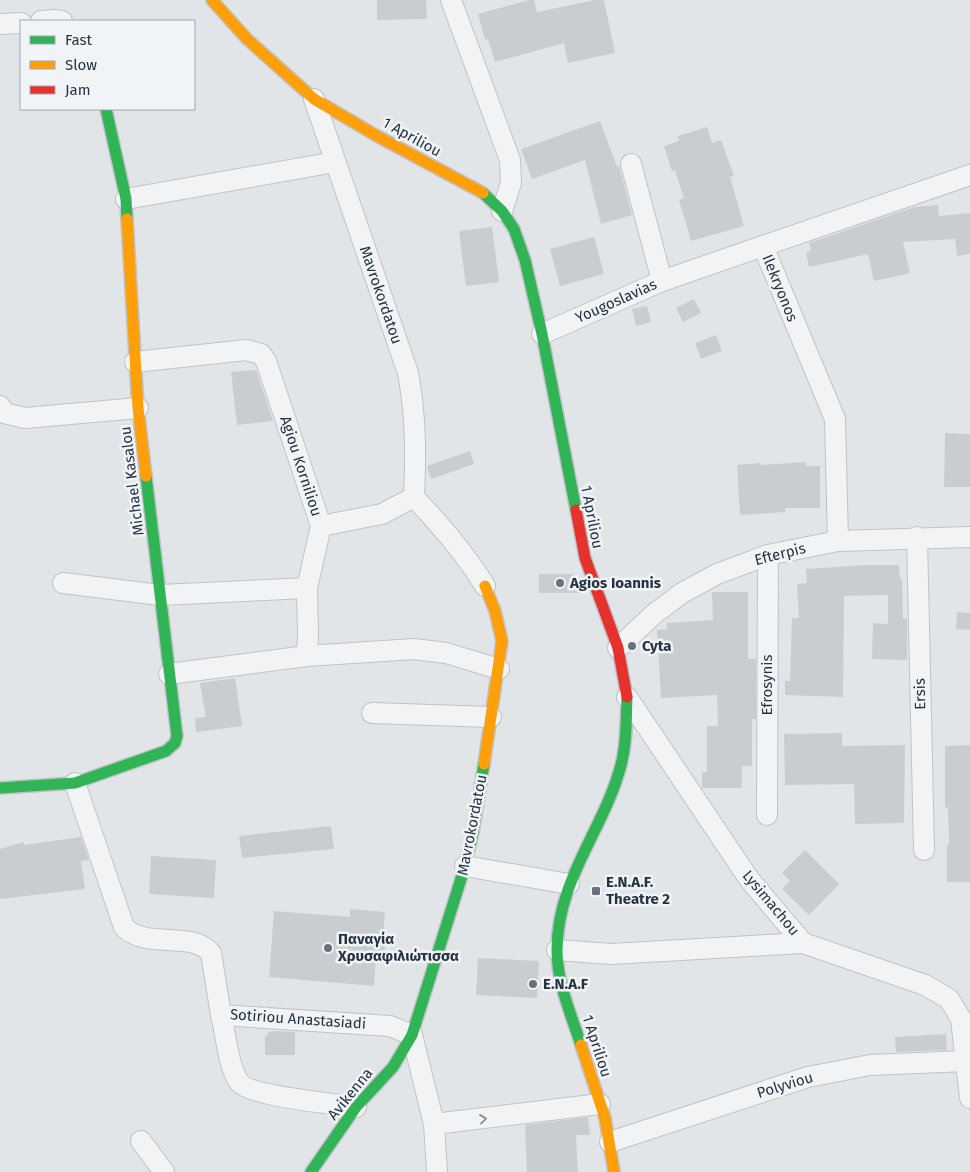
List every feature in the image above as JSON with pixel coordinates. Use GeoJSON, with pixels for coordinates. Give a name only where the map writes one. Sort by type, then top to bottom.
{"type":"FeatureCollection","features":[{"type":"Feature","properties":{"kind":"street","name":"1 Apriliou"},"geometry":{"type":"LineString","coordinates":[[212,0],[247,40],[314,99],[377,136],[480,191],[502,211],[514,229],[525,260],[542,334],[585,558],[618,648],[627,697],[625,739],[621,766],[606,805],[569,884],[560,917],[557,950],[559,976],[600,1104],[610,1142],[614,1172]]}},
{"type":"Feature","properties":{"kind":"street"},"geometry":{"type":"LineString","coordinates":[[451,0],[510,160],[511,183],[502,211]]}},
{"type":"Feature","properties":{"kind":"street"},"geometry":{"type":"LineString","coordinates":[[0,24],[20,23]]}},
{"type":"Feature","properties":{"kind":"street","name":"Mavrokordatou"},"geometry":{"type":"LineString","coordinates":[[314,99],[408,373],[414,406],[414,497],[449,535],[474,568],[485,586],[495,611],[502,641],[473,832],[466,866],[412,1035]]}},
{"type":"Feature","properties":{"kind":"street","name":"Michael Kasalou"},"geometry":{"type":"LineString","coordinates":[[75,783],[166,751],[175,743],[177,736],[138,408],[126,199],[106,110]]}},
{"type":"Feature","properties":{"kind":"street"},"geometry":{"type":"LineString","coordinates":[[126,199],[335,162]]}},
{"type":"Feature","properties":{"kind":"street","name":"Yougoslavias"},"geometry":{"type":"LineString","coordinates":[[542,334],[662,281],[631,164]]}},
{"type":"Feature","properties":{"kind":"street","name":"Ilekryonos"},"geometry":{"type":"LineString","coordinates":[[838,541],[834,420],[763,246],[970,175]]}},
{"type":"Feature","properties":{"kind":"street"},"geometry":{"type":"LineString","coordinates":[[662,281],[763,246]]}},
{"type":"Feature","properties":{"kind":"street","name":"Agiou Korniliou"},"geometry":{"type":"LineString","coordinates":[[135,362],[246,350],[262,354],[266,360],[321,526],[307,588],[307,656]]}},
{"type":"Feature","properties":{"kind":"street"},"geometry":{"type":"LineString","coordinates":[[0,406],[4,413],[25,418],[138,408]]}},
{"type":"Feature","properties":{"kind":"street"},"geometry":{"type":"LineString","coordinates":[[321,526],[382,514],[414,497]]}},
{"type":"Feature","properties":{"kind":"street","name":"Efterpis"},"geometry":{"type":"LineString","coordinates":[[618,648],[654,614],[682,593],[717,574],[768,555],[838,541],[917,537],[970,537]]}},
{"type":"Feature","properties":{"kind":"street","name":"Ersis"},"geometry":{"type":"LineString","coordinates":[[917,537],[924,850]]}},
{"type":"Feature","properties":{"kind":"street","name":"Efrosynis"},"geometry":{"type":"LineString","coordinates":[[766,815],[768,555]]}},
{"type":"Feature","properties":{"kind":"street"},"geometry":{"type":"LineString","coordinates":[[63,583],[160,594],[307,588]]}},
{"type":"Feature","properties":{"kind":"street"},"geometry":{"type":"LineString","coordinates":[[169,674],[307,656],[414,649],[446,654],[499,669]]}},
{"type":"Feature","properties":{"kind":"street","name":"Lysimachou"},"geometry":{"type":"LineString","coordinates":[[627,697],[749,879],[804,943],[924,985],[950,999],[961,1019],[970,1098]]}},
{"type":"Feature","properties":{"kind":"street"},"geometry":{"type":"LineString","coordinates":[[372,713],[491,718]]}},
{"type":"Feature","properties":{"kind":"street"},"geometry":{"type":"LineString","coordinates":[[0,788],[75,783]]}},
{"type":"Feature","properties":{"kind":"street","name":"Sotiriou Anastasiadi"},"geometry":{"type":"LineString","coordinates":[[75,783],[124,927],[131,934],[140,937],[191,943],[206,948],[211,953],[221,1014],[382,1025],[390,1026],[412,1035]]}},
{"type":"Feature","properties":{"kind":"street"},"geometry":{"type":"LineString","coordinates":[[466,866],[569,884]]}},
{"type":"Feature","properties":{"kind":"street"},"geometry":{"type":"LineString","coordinates":[[557,950],[629,953],[804,943]]}},
{"type":"Feature","properties":{"kind":"street"},"geometry":{"type":"LineString","coordinates":[[221,1014],[234,1073],[241,1084],[258,1092],[356,1107]]}},
{"type":"Feature","properties":{"kind":"street"},"geometry":{"type":"LineString","coordinates":[[412,1035],[434,1124],[437,1172]]}},
{"type":"Feature","properties":{"kind":"street","name":"Avikenna"},"geometry":{"type":"LineString","coordinates":[[311,1172],[356,1107],[393,1067],[412,1035]]}},
{"type":"Feature","properties":{"kind":"street","name":"Polyviou"},"geometry":{"type":"LineString","coordinates":[[610,1142],[808,1077],[870,1065],[966,1061]]}},
{"type":"Feature","properties":{"kind":"street"},"geometry":{"type":"LineString","coordinates":[[434,1124],[600,1104]]}},
{"type":"Feature","properties":{"kind":"street"},"geometry":{"type":"LineString","coordinates":[[141,1141],[164,1172]]}},
{"type":"Feature","properties":{"kind":"building"},"geometry":{"type":"Polygon","coordinates":[[[377,0],[426,0],[427,19],[377,20],[377,0]]]}},
{"type":"Feature","properties":{"kind":"building"},"geometry":{"type":"Polygon","coordinates":[[[534,0],[537,12],[595,0],[604,0],[615,53],[568,63],[564,43],[495,62],[488,39],[485,40],[478,14],[534,0]]]}},
{"type":"Feature","properties":{"kind":"building"},"geometry":{"type":"Polygon","coordinates":[[[600,121],[617,167],[619,166],[632,215],[601,224],[585,160],[532,179],[521,149],[600,121]]]}},
{"type":"Feature","properties":{"kind":"building"},"geometry":{"type":"Polygon","coordinates":[[[707,127],[712,143],[721,140],[734,176],[730,177],[744,226],[691,241],[679,200],[684,198],[675,170],[672,171],[664,146],[679,141],[678,136],[707,127]]]}},
{"type":"Feature","properties":{"kind":"building"},"geometry":{"type":"Polygon","coordinates":[[[938,205],[939,216],[970,213],[970,254],[957,256],[955,239],[903,242],[910,273],[874,281],[868,254],[809,267],[806,252],[811,251],[809,243],[914,207],[938,205]]]}},
{"type":"Feature","properties":{"kind":"building"},"geometry":{"type":"Polygon","coordinates":[[[492,227],[499,282],[466,286],[459,231],[492,227]]]}},
{"type":"Feature","properties":{"kind":"building"},"geometry":{"type":"Polygon","coordinates":[[[594,237],[604,274],[560,286],[550,249],[594,237]]]}},
{"type":"Feature","properties":{"kind":"building"},"geometry":{"type":"Polygon","coordinates":[[[694,299],[701,313],[683,322],[676,308],[694,299]]]}},
{"type":"Feature","properties":{"kind":"building"},"geometry":{"type":"Polygon","coordinates":[[[647,306],[651,322],[636,326],[632,309],[647,306]]]}},
{"type":"Feature","properties":{"kind":"building"},"geometry":{"type":"Polygon","coordinates":[[[716,335],[722,351],[701,359],[695,343],[716,335]]]}},
{"type":"Feature","properties":{"kind":"building"},"geometry":{"type":"Polygon","coordinates":[[[256,370],[273,421],[237,425],[231,372],[256,370]]]}},
{"type":"Feature","properties":{"kind":"building"},"geometry":{"type":"Polygon","coordinates":[[[945,433],[970,434],[970,487],[944,487],[945,433]]]}},
{"type":"Feature","properties":{"kind":"building"},"geometry":{"type":"Polygon","coordinates":[[[470,451],[474,464],[431,479],[427,466],[470,451]]]}},
{"type":"Feature","properties":{"kind":"building"},"geometry":{"type":"Polygon","coordinates":[[[806,462],[806,466],[820,466],[820,508],[785,508],[785,512],[740,515],[737,465],[806,462]]]}},
{"type":"Feature","properties":{"kind":"building"},"geometry":{"type":"Polygon","coordinates":[[[899,565],[900,579],[902,579],[903,618],[907,619],[907,660],[872,659],[873,623],[888,624],[888,595],[844,596],[843,697],[785,695],[785,681],[790,681],[792,618],[799,618],[797,584],[807,583],[806,569],[899,565]]]}},
{"type":"Feature","properties":{"kind":"building","name":"Agios Ioannis"},"geometry":{"type":"Polygon","coordinates":[[[539,574],[574,574],[580,593],[539,593],[539,574]]]}},
{"type":"Feature","properties":{"kind":"building"},"geometry":{"type":"Polygon","coordinates":[[[712,592],[748,592],[748,659],[756,659],[756,719],[752,719],[752,766],[742,766],[742,788],[702,788],[702,772],[707,772],[707,726],[718,726],[717,695],[661,698],[657,630],[667,629],[667,623],[713,620],[712,592]]]}},
{"type":"Feature","properties":{"kind":"building"},"geometry":{"type":"Polygon","coordinates":[[[957,612],[970,613],[970,630],[956,629],[957,612]]]}},
{"type":"Feature","properties":{"kind":"building"},"geometry":{"type":"Polygon","coordinates":[[[235,678],[242,726],[196,732],[195,718],[206,717],[200,683],[235,678]]]}},
{"type":"Feature","properties":{"kind":"building"},"geometry":{"type":"Polygon","coordinates":[[[842,733],[842,746],[905,745],[904,823],[855,824],[854,784],[785,785],[784,734],[842,733]]]}},
{"type":"Feature","properties":{"kind":"building"},"geometry":{"type":"Polygon","coordinates":[[[970,745],[970,882],[947,882],[947,845],[949,845],[948,807],[945,808],[945,746],[970,745]]]}},
{"type":"Feature","properties":{"kind":"building"},"geometry":{"type":"Polygon","coordinates":[[[331,826],[334,849],[242,858],[239,836],[331,826]]]}},
{"type":"Feature","properties":{"kind":"building"},"geometry":{"type":"Polygon","coordinates":[[[81,837],[89,860],[81,861],[85,889],[0,899],[0,849],[24,842],[24,845],[81,837]]]}},
{"type":"Feature","properties":{"kind":"building"},"geometry":{"type":"Polygon","coordinates":[[[805,850],[839,884],[809,915],[782,889],[790,881],[782,873],[805,850]]]}},
{"type":"Feature","properties":{"kind":"building"},"geometry":{"type":"Polygon","coordinates":[[[151,856],[216,860],[214,898],[149,894],[151,856]]]}},
{"type":"Feature","properties":{"kind":"building","name":"Παναγία Χρυσαφιλιώτισσα"},"geometry":{"type":"Polygon","coordinates":[[[350,909],[385,912],[383,939],[386,939],[384,957],[376,956],[374,986],[269,977],[274,911],[350,917],[350,909]]]}},
{"type":"Feature","properties":{"kind":"building"},"geometry":{"type":"Polygon","coordinates":[[[478,958],[539,961],[537,998],[476,995],[478,958]]]}},
{"type":"Feature","properties":{"kind":"building"},"geometry":{"type":"Polygon","coordinates":[[[269,1032],[295,1032],[295,1055],[265,1055],[265,1037],[269,1032]]]}},
{"type":"Feature","properties":{"kind":"building"},"geometry":{"type":"Polygon","coordinates":[[[946,1034],[947,1050],[896,1052],[895,1037],[946,1034]]]}},
{"type":"Feature","properties":{"kind":"building"},"geometry":{"type":"Polygon","coordinates":[[[588,1117],[590,1135],[576,1135],[578,1172],[527,1172],[525,1125],[588,1117]]]}},
{"type":"Feature","properties":{"kind":"traffic: fast"},"geometry":{"type":"LineString","coordinates":[[106,110],[126,199],[127,219]]}},
{"type":"Feature","properties":{"kind":"traffic: fast"},"geometry":{"type":"LineString","coordinates":[[483,193],[502,211],[514,229],[525,260],[542,334],[576,510]]}},
{"type":"Feature","properties":{"kind":"traffic: fast"},"geometry":{"type":"LineString","coordinates":[[0,788],[75,783],[166,751],[175,743],[177,736],[146,476]]}},
{"type":"Feature","properties":{"kind":"traffic: fast"},"geometry":{"type":"LineString","coordinates":[[581,1045],[559,974],[557,950],[559,924],[573,877],[604,811],[621,765],[625,740],[627,697]]}},
{"type":"Feature","properties":{"kind":"traffic: fast"},"geometry":{"type":"LineString","coordinates":[[311,1172],[356,1107],[393,1067],[412,1035],[465,866],[473,832],[484,764]]}},
{"type":"Feature","properties":{"kind":"traffic: slow"},"geometry":{"type":"LineString","coordinates":[[212,0],[247,39],[314,99],[377,136],[483,193]]}},
{"type":"Feature","properties":{"kind":"traffic: slow"},"geometry":{"type":"LineString","coordinates":[[127,219],[138,408],[146,476]]}},
{"type":"Feature","properties":{"kind":"traffic: slow"},"geometry":{"type":"LineString","coordinates":[[484,764],[502,641],[495,611],[485,586]]}},
{"type":"Feature","properties":{"kind":"traffic: slow"},"geometry":{"type":"LineString","coordinates":[[581,1045],[605,1118],[614,1172]]}},
{"type":"Feature","properties":{"kind":"traffic: jam"},"geometry":{"type":"LineString","coordinates":[[576,510],[585,558],[618,648],[627,697]]}},
{"type":"Feature","properties":{"kind":"place","name":"Agios Ioannis"},"geometry":{"type":"Point","coordinates":[560,583]}},
{"type":"Feature","properties":{"kind":"place","name":"Cyta"},"geometry":{"type":"Point","coordinates":[632,646]}},
{"type":"Feature","properties":{"kind":"place","name":"E.N.A.F. Theatre 2"},"geometry":{"type":"Point","coordinates":[596,891]}},
{"type":"Feature","properties":{"kind":"place","name":"Παναγία Χρυσαφιλιώτισσα"},"geometry":{"type":"Point","coordinates":[328,948]}},
{"type":"Feature","properties":{"kind":"place","name":"E.N.A.F"},"geometry":{"type":"Point","coordinates":[533,984]}}]}
